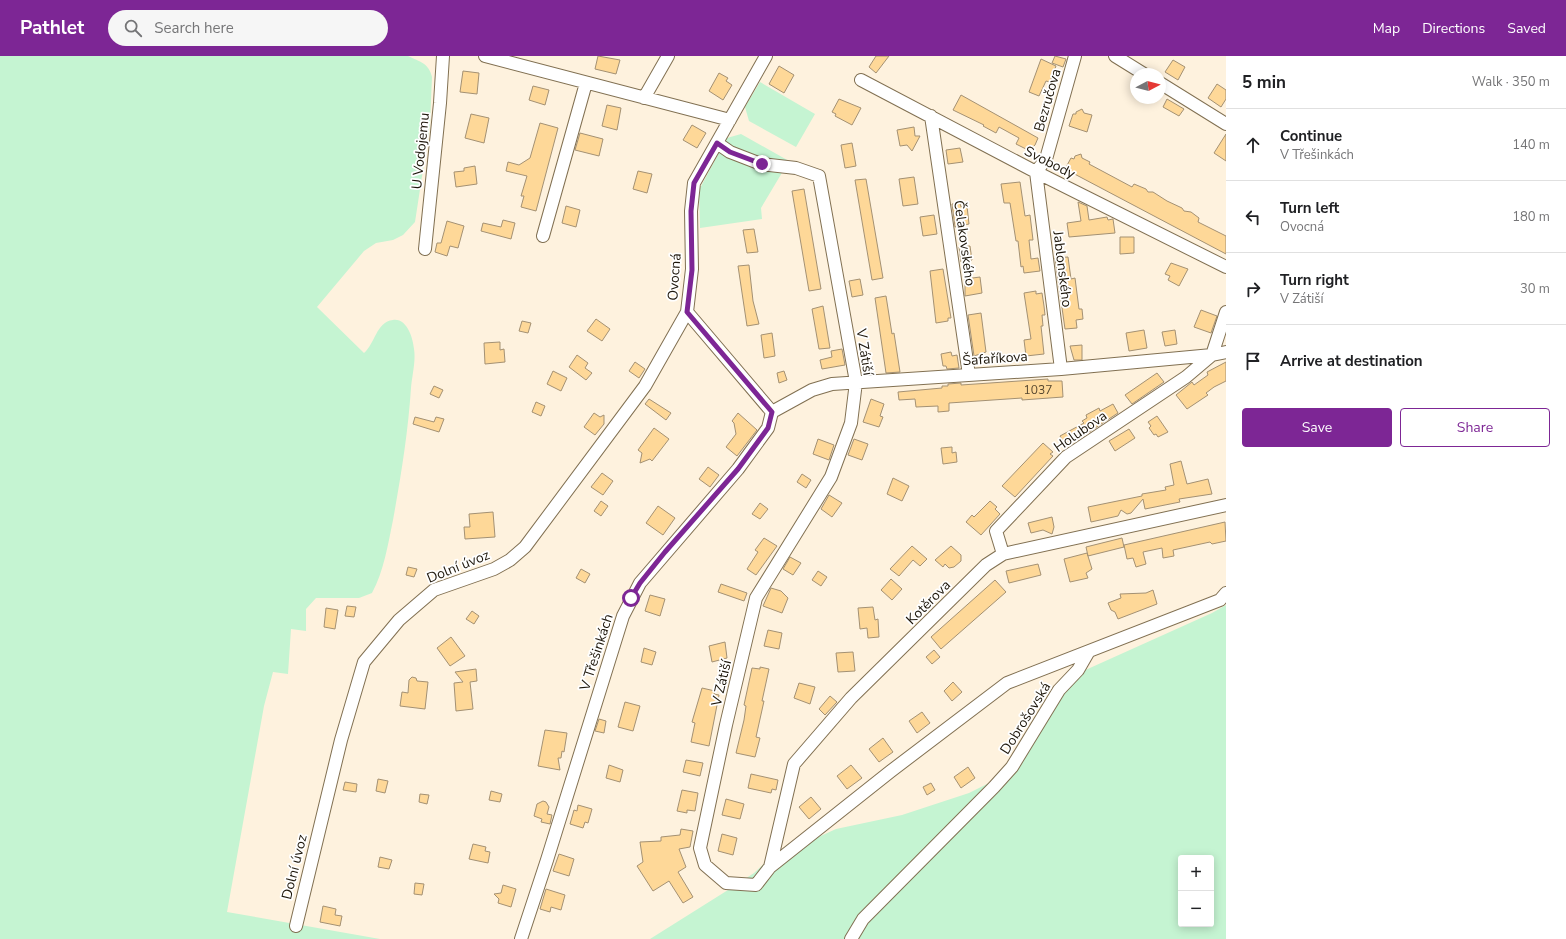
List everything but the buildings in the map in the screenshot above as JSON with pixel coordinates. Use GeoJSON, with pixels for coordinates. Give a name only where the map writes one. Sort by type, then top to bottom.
{"type":"FeatureCollection","features":[{"type":"Feature","properties":{"kind":"street","name":"U Vodojemu"},"geometry":{"type":"LineString","coordinates":[[425,249],[440,103],[443,56]]}},
{"type":"Feature","properties":{"kind":"street"},"geometry":{"type":"LineString","coordinates":[[485,56],[730,120]]}},
{"type":"Feature","properties":{"kind":"street"},"geometry":{"type":"LineString","coordinates":[[644,98],[668,56]]}},
{"type":"Feature","properties":{"kind":"street","name":"Ovocná"},"geometry":{"type":"LineString","coordinates":[[766,56],[694,183],[691,211],[692,270],[687,312],[772,412]]}},
{"type":"Feature","properties":{"kind":"street","name":"Bezručova"},"geometry":{"type":"LineString","coordinates":[[1036,172],[1046,159],[1075,56]]}},
{"type":"Feature","properties":{"kind":"street"},"geometry":{"type":"LineString","coordinates":[[1115,56],[1134,68]]}},
{"type":"Feature","properties":{"kind":"street","name":"Svobody"},"geometry":{"type":"LineString","coordinates":[[861,80],[1036,172],[1226,267]]}},
{"type":"Feature","properties":{"kind":"street"},"geometry":{"type":"LineString","coordinates":[[543,236],[586,83]]}},
{"type":"Feature","properties":{"kind":"street"},"geometry":{"type":"LineString","coordinates":[[1166,88],[1226,124]]}},
{"type":"Feature","properties":{"kind":"street","name":"Čelakovského"},"geometry":{"type":"LineString","coordinates":[[931,116],[969,375]]}},
{"type":"Feature","properties":{"kind":"street","name":"V Zátiší"},"geometry":{"type":"LineString","coordinates":[[717,143],[730,152],[762,164],[796,168],[819,176],[856,382],[851,423],[831,477],[756,598],[726,725],[700,848],[705,865],[726,883],[756,884],[770,867],[891,770],[1007,684],[1089,651]]}},
{"type":"Feature","properties":{"kind":"street","name":"Jablonského"},"geometry":{"type":"LineString","coordinates":[[1036,172],[1061,369]]}},
{"type":"Feature","properties":{"kind":"street","name":"Dolní úvoz"},"geometry":{"type":"LineString","coordinates":[[296,926],[341,740],[364,662],[399,620],[434,590],[494,569],[510,560],[525,547],[645,386],[687,312]]}},
{"type":"Feature","properties":{"kind":"street"},"geometry":{"type":"LineString","coordinates":[[1212,355],[1226,312]]}},
{"type":"Feature","properties":{"kind":"street","name":"Šafaříkova"},"geometry":{"type":"LineString","coordinates":[[772,412],[812,390],[832,384],[1061,369],[1212,355],[1226,352]]}},
{"type":"Feature","properties":{"kind":"street","name":"Holubova"},"geometry":{"type":"LineString","coordinates":[[1003,554],[996,531],[1066,456],[1186,377],[1212,355]]}},
{"type":"Feature","properties":{"kind":"street","name":"V Třešinkách"},"geometry":{"type":"LineString","coordinates":[[521,939],[623,616],[640,583],[738,469],[768,428],[772,412]]}},
{"type":"Feature","properties":{"kind":"street","name":"Kotěrova"},"geometry":{"type":"LineString","coordinates":[[770,867],[794,764],[851,698],[986,565],[1003,554],[1226,505]]}},
{"type":"Feature","properties":{"kind":"street"},"geometry":{"type":"LineString","coordinates":[[1089,651],[1220,600],[1226,593]]}},
{"type":"Feature","properties":{"kind":"street","name":"Dobrošovská"},"geometry":{"type":"LineString","coordinates":[[850,939],[863,919],[879,902],[978,804],[1012,767],[1059,690],[1078,670],[1089,651]]}},
{"type":"Feature","properties":{"kind":"green space"},"geometry":{"type":"Polygon","coordinates":[[[0,56],[408,56],[426,66],[431,72],[430,124],[415,222],[403,235],[393,240],[376,243],[364,251],[317,307],[364,353],[368,349],[379,329],[387,322],[398,320],[402,322],[406,325],[411,334],[415,358],[410,405],[396,504],[385,557],[380,576],[372,593],[359,598],[316,598],[306,609],[306,631],[291,629],[288,674],[273,672],[264,706],[227,912],[380,939],[0,939],[0,56]]]}},
{"type":"Feature","properties":{"kind":"green space"},"geometry":{"type":"Polygon","coordinates":[[[760,82],[815,114],[796,147],[749,121],[745,107],[760,82]]]}},
{"type":"Feature","properties":{"kind":"green space"},"geometry":{"type":"Polygon","coordinates":[[[741,134],[789,161],[761,208],[762,219],[700,228],[699,190],[727,138],[741,134]]]}},
{"type":"Feature","properties":{"kind":"green space"},"geometry":{"type":"Polygon","coordinates":[[[1226,605],[1226,939],[650,939],[754,873],[768,860],[836,829],[902,815],[969,793],[997,779],[1061,681],[1212,613],[1226,605]]]}},
{"type":"Feature","properties":{"kind":"route"},"geometry":{"type":"LineString","coordinates":[[631,598],[640,583],[665,552],[738,469],[768,428],[772,412],[687,312],[692,270],[691,211],[694,183],[717,143],[730,152],[762,164]]}}]}
